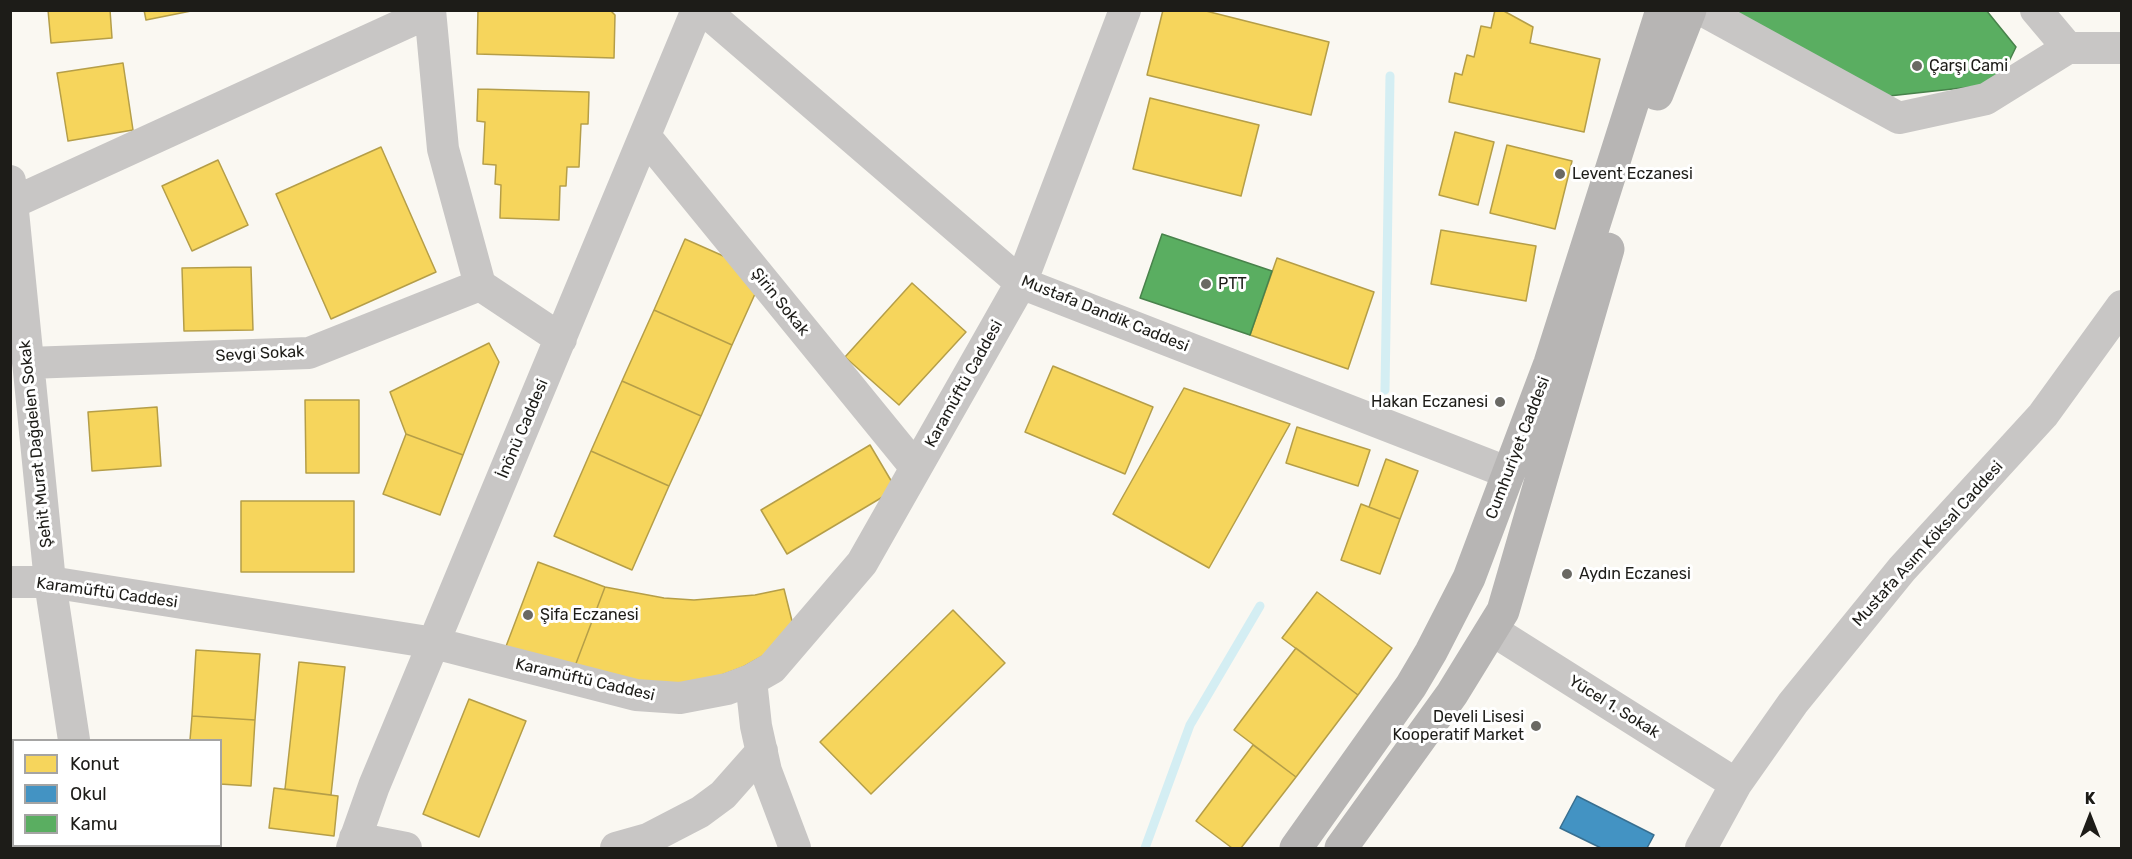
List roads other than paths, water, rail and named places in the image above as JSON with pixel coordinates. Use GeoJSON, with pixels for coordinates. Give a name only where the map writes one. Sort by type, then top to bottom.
{"type":"FeatureCollection","features":[{"type":"Feature","properties":{"kind":"main road","name":"Cumhuriyet Caddesi"},"geometry":{"type":"LineString","coordinates":[[1296,849],[1411,686],[1469,578],[1550,363],[1662,10]]}},
{"type":"Feature","properties":{"kind":"main road","name":"Cumhuriyet Caddesi"},"geometry":{"type":"LineString","coordinates":[[1341,849],[1417,745],[1503,611],[1631,168],[1690,10]]}},
{"type":"Feature","properties":{"kind":"street","name":"İnönü Caddesi"},"geometry":{"type":"LineString","coordinates":[[354,843],[374,786],[697,10]]}},
{"type":"Feature","properties":{"kind":"street","name":"Mustafa Dandik Caddesi"},"geometry":{"type":"LineString","coordinates":[[704,10],[1021,283],[1509,473]]}},
{"type":"Feature","properties":{"kind":"street","name":"Karamüftü Caddesi"},"geometry":{"type":"LineString","coordinates":[[10,582],[50,582],[434,643],[647,697],[680,698],[703,695],[751,680],[772,668],[862,563],[1021,283],[1125,10]]}},
{"type":"Feature","properties":{"kind":"street"},"geometry":{"type":"LineString","coordinates":[[1702,10],[1899,118],[1986,99],[2068,48],[2121,48]]}},
{"type":"Feature","properties":{"kind":"street"},"geometry":{"type":"LineString","coordinates":[[2036,10],[2068,48]]}},
{"type":"Feature","properties":{"kind":"street"},"geometry":{"type":"LineString","coordinates":[[11,196],[430,11],[443,149],[480,285],[561,339]]}},
{"type":"Feature","properties":{"kind":"street","name":"Şirin Sokak"},"geometry":{"type":"LineString","coordinates":[[645,136],[916,468]]}},
{"type":"Feature","properties":{"kind":"street","name":"Şehit Murat Dağdelen Sokak"},"geometry":{"type":"LineString","coordinates":[[11,196],[50,582],[74,739]]}},
{"type":"Feature","properties":{"kind":"street","name":"Sevgi Sokak"},"geometry":{"type":"LineString","coordinates":[[28,363],[309,353],[480,285]]}},
{"type":"Feature","properties":{"kind":"street","name":"Mustafa Asım Köksal Caddesi"},"geometry":{"type":"LineString","coordinates":[[1701,849],[1736,784],[1793,703],[1854,626],[2043,415],[2119,314]]}},
{"type":"Feature","properties":{"kind":"street","name":"Yücel 1. Sokak"},"geometry":{"type":"LineString","coordinates":[[1492,630],[1736,784]]}},
{"type":"Feature","properties":{"kind":"street"},"geometry":{"type":"LineString","coordinates":[[751,680],[762,751],[780,815],[795,849]]}},
{"type":"Feature","properties":{"kind":"street"},"geometry":{"type":"LineString","coordinates":[[616,849],[648,839],[700,812],[723,795],[762,751]]}},
{"type":"Feature","properties":{"kind":"street"},"geometry":{"type":"LineString","coordinates":[[354,843],[406,849]]}},
{"type":"Feature","properties":{"kind":"waterway"},"geometry":{"type":"LineString","coordinates":[[1385,390],[1390,76]]}},
{"type":"Feature","properties":{"kind":"waterway"},"geometry":{"type":"LineString","coordinates":[[1145,848],[1190,725],[1260,606]]}},
{"type":"Feature","properties":{"kind":"place","name":"Çarşı Cami"},"geometry":{"type":"Point","coordinates":[1917,66]}},
{"type":"Feature","properties":{"kind":"place","name":"Levent Eczanesi"},"geometry":{"type":"Point","coordinates":[1560,174]}},
{"type":"Feature","properties":{"kind":"place","name":"PTT"},"geometry":{"type":"Point","coordinates":[1206,284]}},
{"type":"Feature","properties":{"kind":"place","name":"Hakan Eczanesi"},"geometry":{"type":"Point","coordinates":[1500,402]}},
{"type":"Feature","properties":{"kind":"place","name":"Aydın Eczanesi"},"geometry":{"type":"Point","coordinates":[1567,574]}},
{"type":"Feature","properties":{"kind":"place","name":"Şifa Eczanesi"},"geometry":{"type":"Point","coordinates":[528,615]}},
{"type":"Feature","properties":{"kind":"place","name":"Develi Lisesi Kooperatif Market"},"geometry":{"type":"Point","coordinates":[1536,726]}}]}
